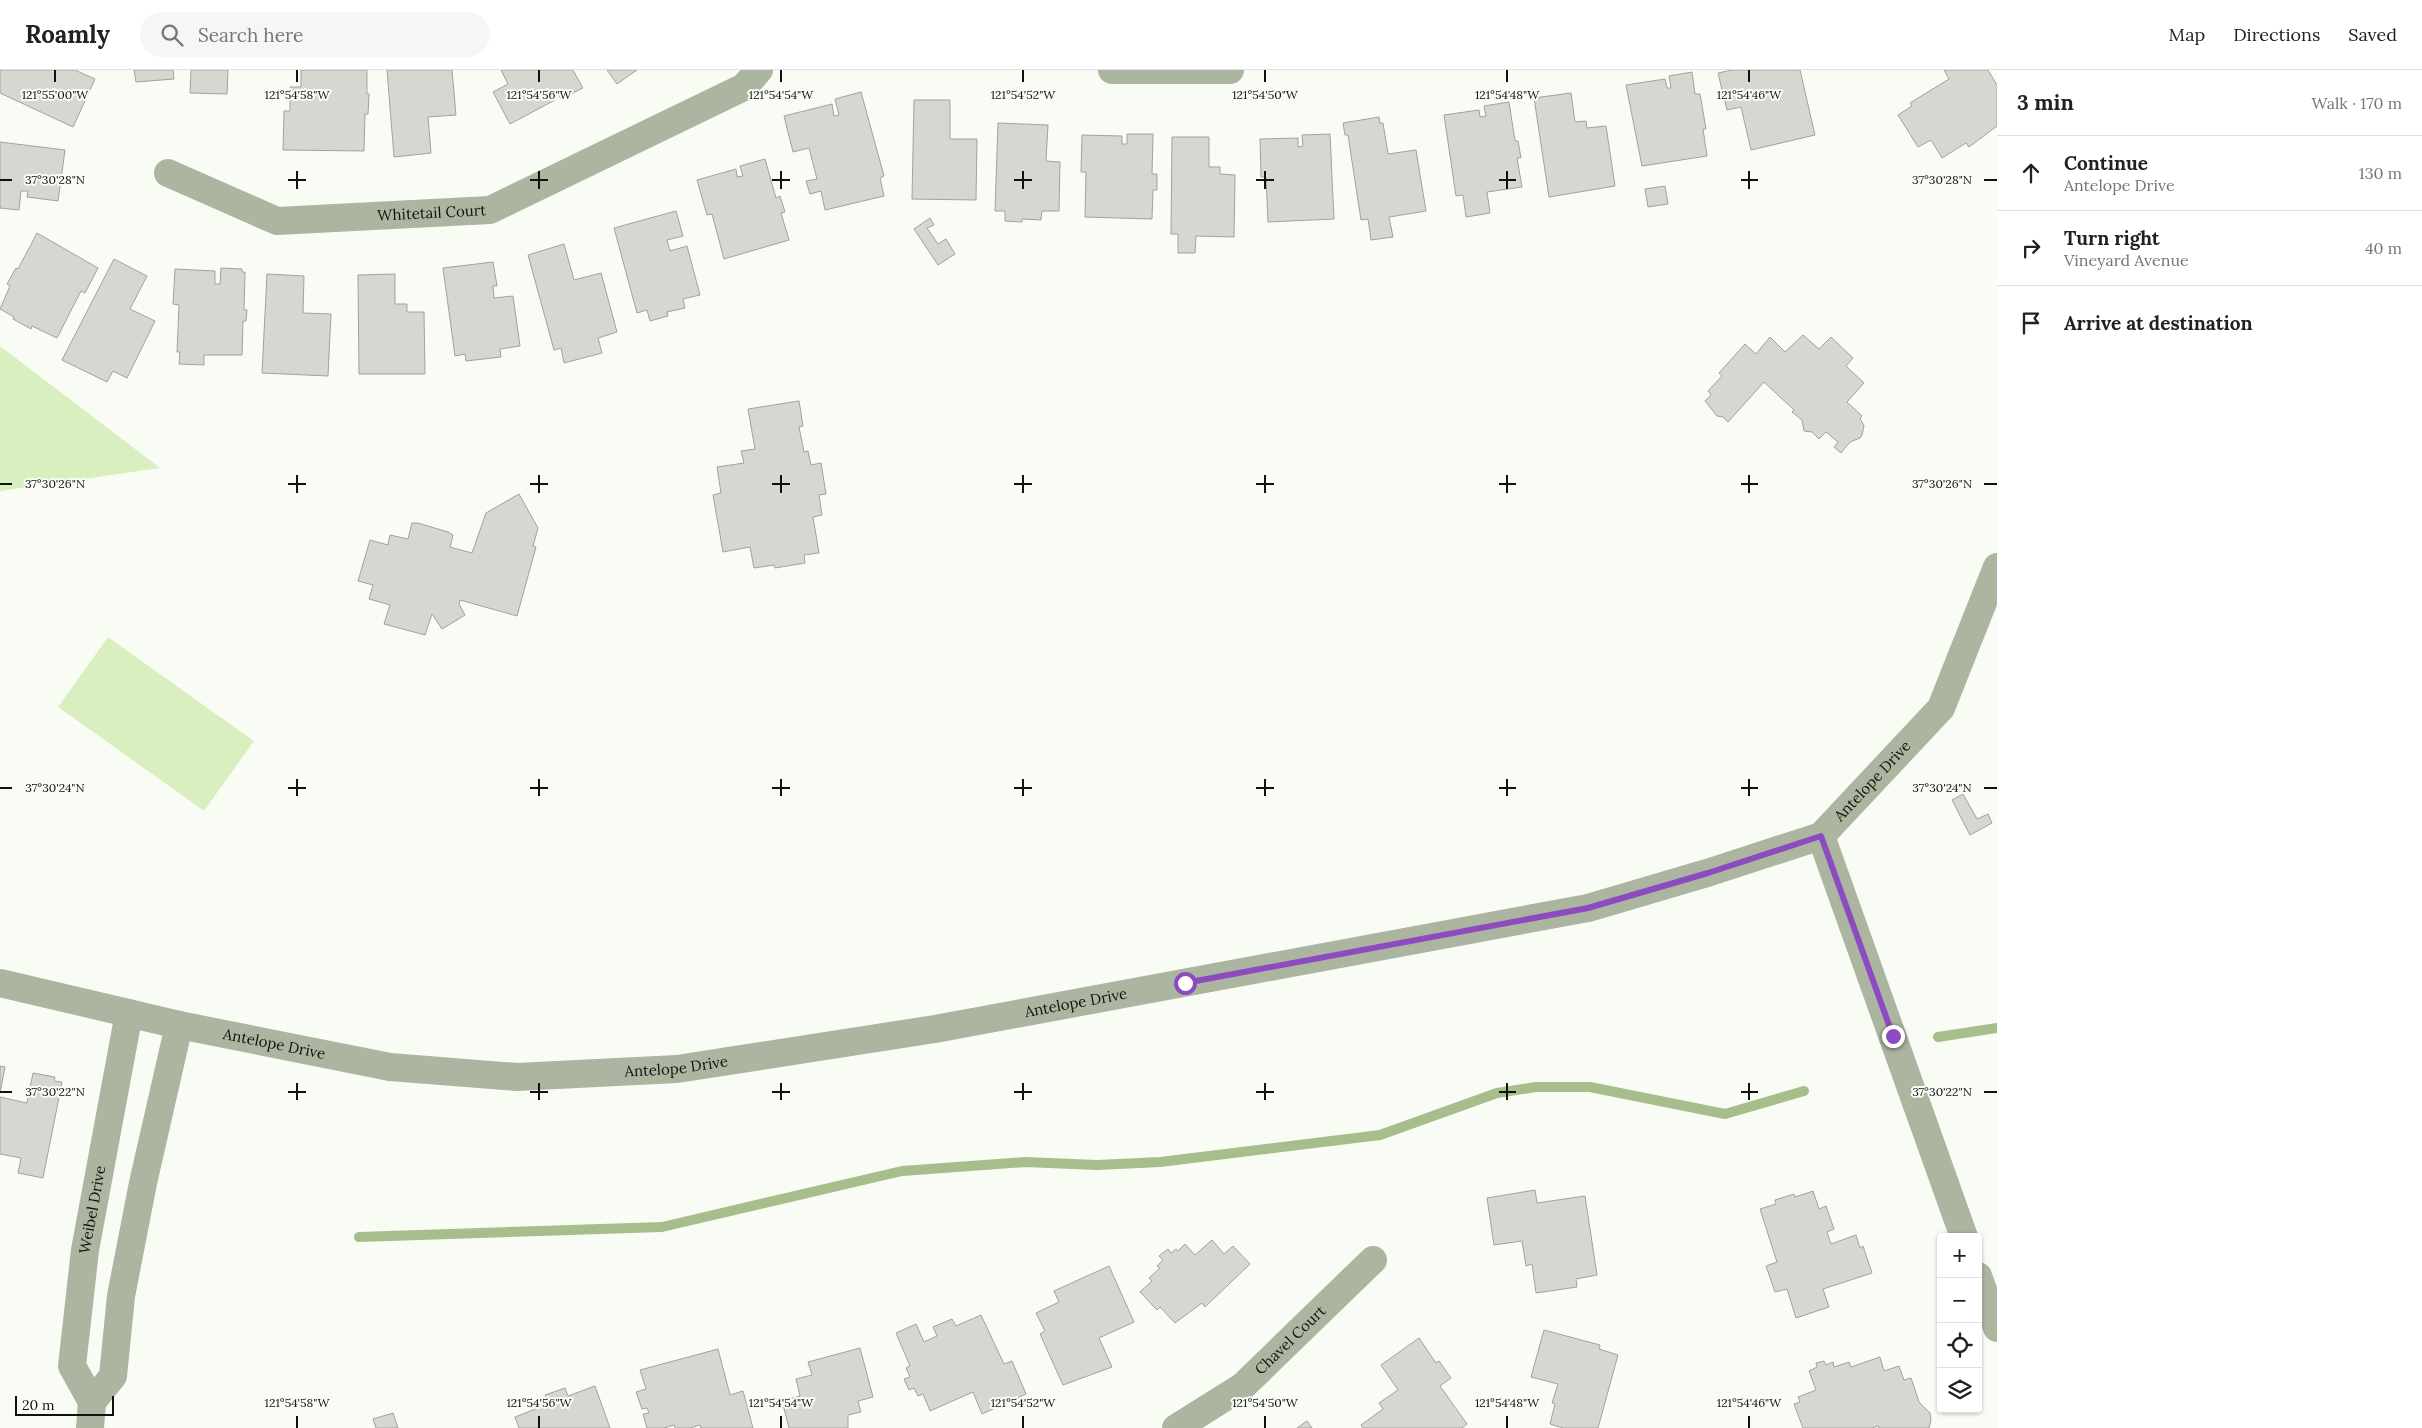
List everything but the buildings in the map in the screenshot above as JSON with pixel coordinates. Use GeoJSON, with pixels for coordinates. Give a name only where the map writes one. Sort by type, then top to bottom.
{"type":"FeatureCollection","features":[{"type":"Feature","properties":{"kind":"street","name":"Whitetail Court"},"geometry":{"type":"LineString","coordinates":[[168,173],[277,221],[490,210],[744,87],[759,70]]}},
{"type":"Feature","properties":{"kind":"street"},"geometry":{"type":"LineString","coordinates":[[1117,70],[1230,70]]}},
{"type":"Feature","properties":{"kind":"street","name":"Antelope Drive"},"geometry":{"type":"LineString","coordinates":[[0,983],[179,1025],[390,1067],[517,1077],[677,1069],[935,1029],[1588,908],[1708,873],[1821,836],[1941,708],[1997,566]]}},
{"type":"Feature","properties":{"kind":"street"},"geometry":{"type":"LineString","coordinates":[[1821,836],[1963,1233]]}},
{"type":"Feature","properties":{"kind":"street","name":"Weibel Drive"},"geometry":{"type":"LineString","coordinates":[[91,1415],[72,1366],[85,1250],[129,1013]]}},
{"type":"Feature","properties":{"kind":"street","name":"Weibel Drive"},"geometry":{"type":"LineString","coordinates":[[91,1415],[112,1376],[123,1286],[143,1183],[179,1025]]}},
{"type":"Feature","properties":{"kind":"street","name":"Chavel Court"},"geometry":{"type":"LineString","coordinates":[[1176,1428],[1242,1386],[1373,1260]]}},
{"type":"Feature","properties":{"kind":"street"},"geometry":{"type":"LineString","coordinates":[[1979,1278],[1997,1328]]}},
{"type":"Feature","properties":{"kind":"green space"},"geometry":{"type":"Polygon","coordinates":[[[0,346],[160,468],[0,491],[0,346]]]}},
{"type":"Feature","properties":{"kind":"green space"},"geometry":{"type":"Polygon","coordinates":[[[108,637],[254,741],[204,811],[58,707],[108,637]]]}},
{"type":"Feature","properties":{"kind":"waterway"},"geometry":{"type":"LineString","coordinates":[[1938,1037],[1997,1028]]}},
{"type":"Feature","properties":{"kind":"waterway"},"geometry":{"type":"LineString","coordinates":[[359,1237],[662,1227],[902,1171],[1025,1162],[1097,1165],[1160,1162],[1380,1135],[1497,1093],[1536,1087],[1590,1087],[1725,1114],[1804,1091]]}},
{"type":"Feature","properties":{"kind":"route"},"geometry":{"type":"LineString","coordinates":[[1185,983],[1588,908],[1708,873],[1821,836],[1893,1036]]}}]}
